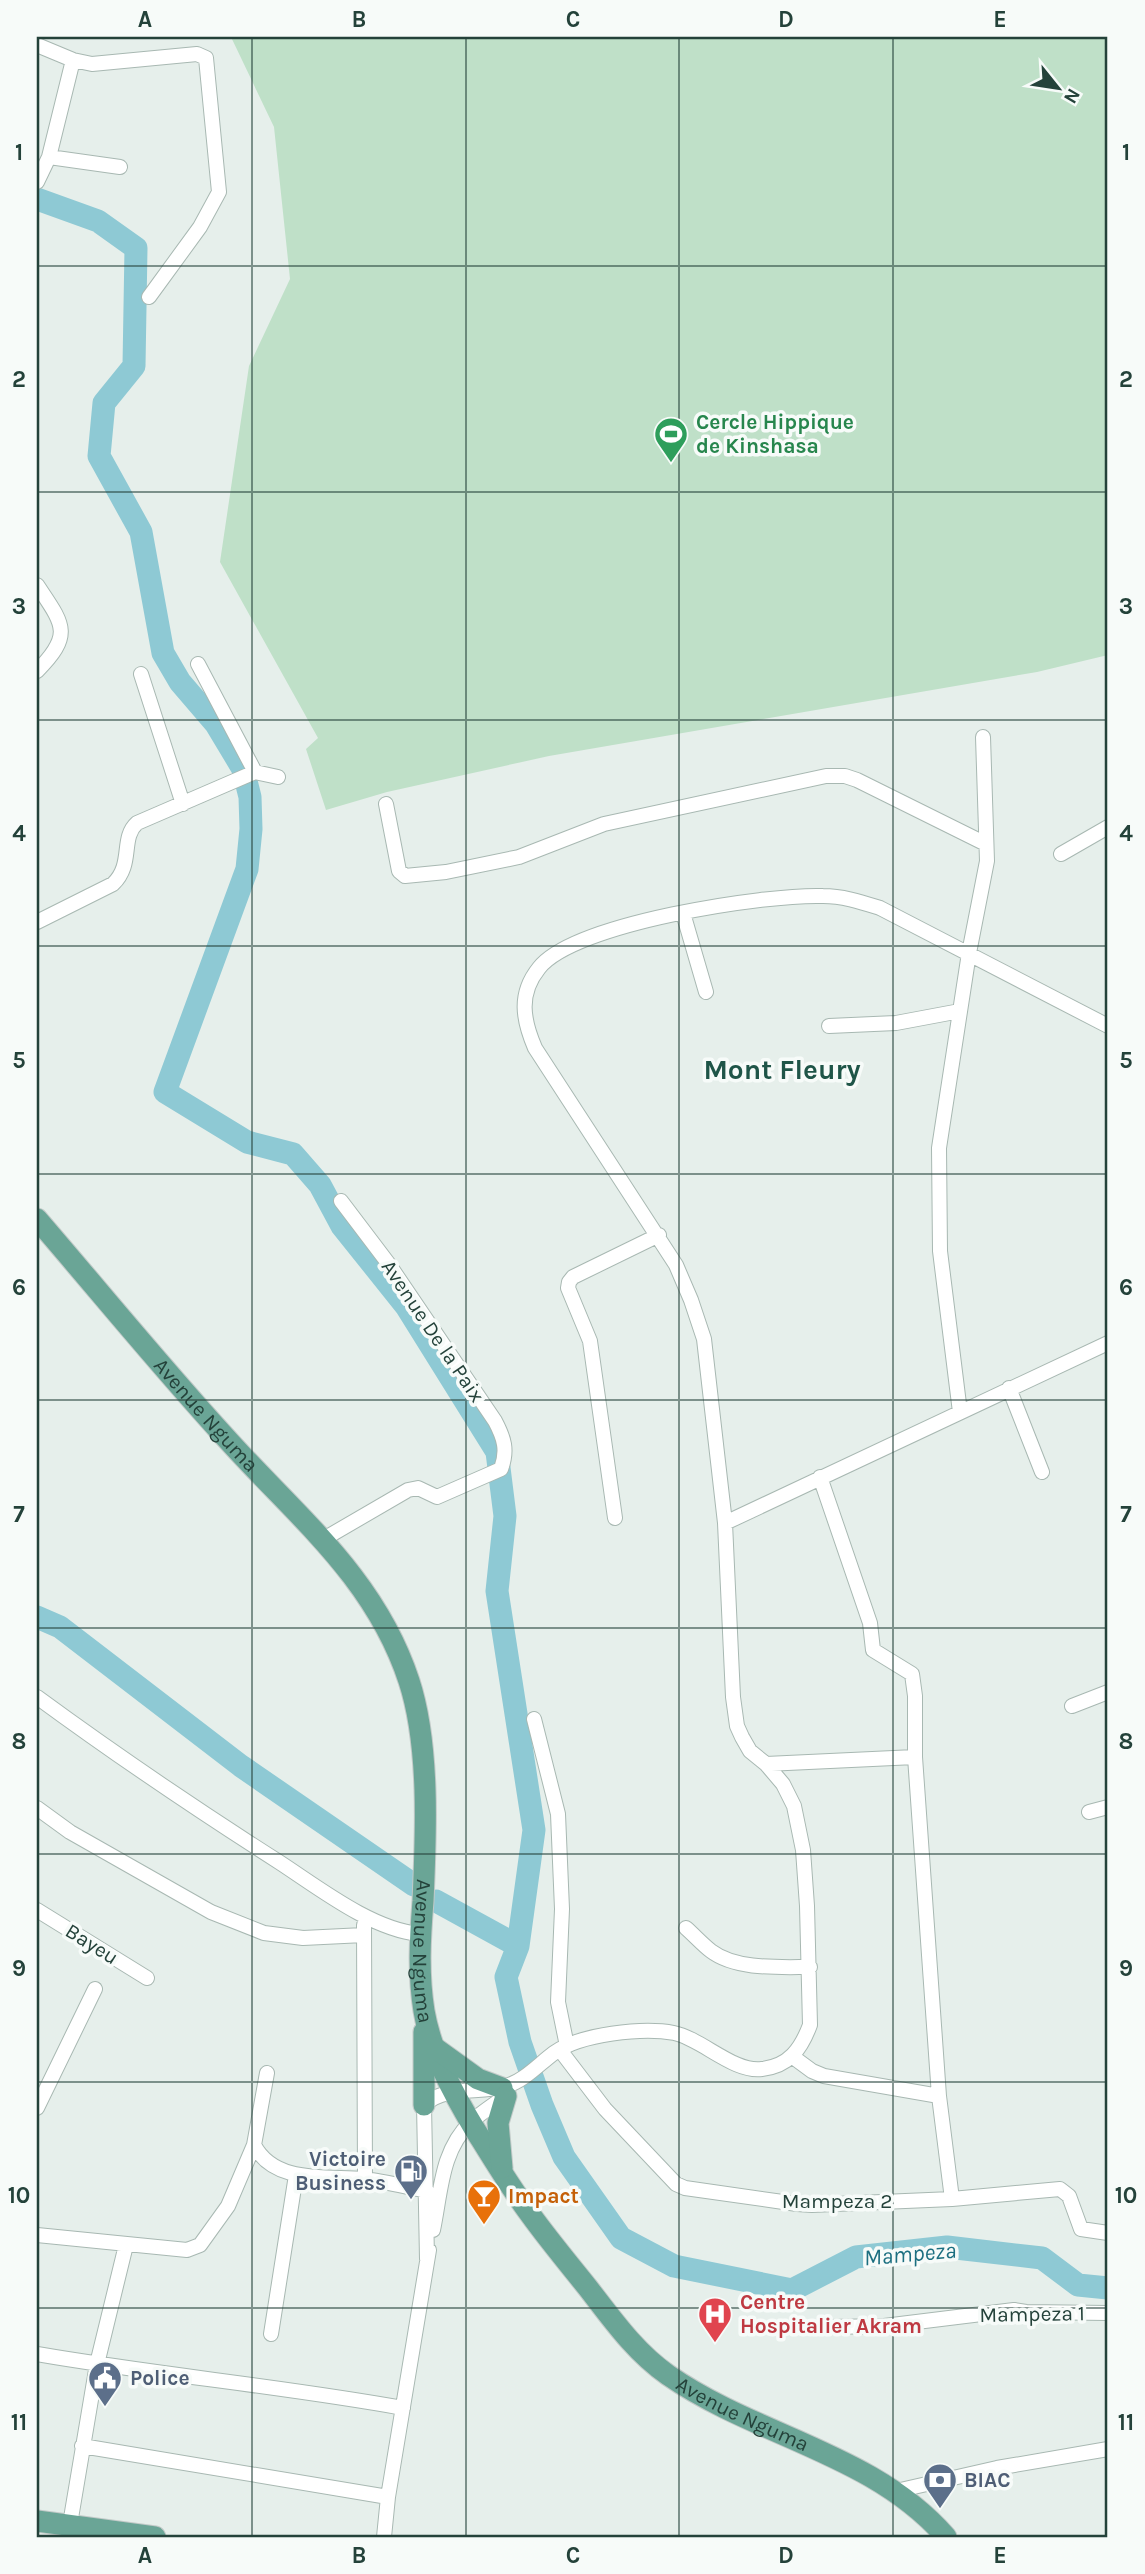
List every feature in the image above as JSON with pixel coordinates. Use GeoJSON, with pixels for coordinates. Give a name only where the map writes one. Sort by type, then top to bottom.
{"type":"FeatureCollection","features":[{"type":"Feature","properties":{"kind":"main road","name":"Avenue Nguma"},"geometry":{"type":"LineString","coordinates":[[37,1219],[226,1439],[322,1540],[369,1597],[389,1633],[410,1682],[421,1733],[424,1790],[419,1971],[424,2013],[434,2048],[455,2092],[530,2215],[629,2340],[669,2376],[709,2399],[832,2456],[896,2491],[922,2512],[946,2537]]}},
{"type":"Feature","properties":{"kind":"main road"},"geometry":{"type":"LineString","coordinates":[[424,2013],[424,2105]]}},
{"type":"Feature","properties":{"kind":"main road"},"geometry":{"type":"LineString","coordinates":[[434,2048],[478,2079],[509,2089],[498,2123],[503,2174]]}},
{"type":"Feature","properties":{"kind":"main road"},"geometry":{"type":"LineString","coordinates":[[51,2526],[154,2537]]}},
{"type":"Feature","properties":{"kind":"street"},"geometry":{"type":"LineString","coordinates":[[37,45],[73,60],[92,64],[197,54],[207,60],[218,199],[149,297]]}},
{"type":"Feature","properties":{"kind":"street"},"geometry":{"type":"LineString","coordinates":[[37,182],[49,157],[73,60]]}},
{"type":"Feature","properties":{"kind":"street"},"geometry":{"type":"LineString","coordinates":[[49,157],[120,167]]}},
{"type":"Feature","properties":{"kind":"street"},"geometry":{"type":"LineString","coordinates":[[37,585],[59,617],[62,631],[54,654],[37,671]]}},
{"type":"Feature","properties":{"kind":"street"},"geometry":{"type":"LineString","coordinates":[[198,664],[252,775]]}},
{"type":"Feature","properties":{"kind":"street"},"geometry":{"type":"LineString","coordinates":[[141,674],[183,804]]}},
{"type":"Feature","properties":{"kind":"street"},"geometry":{"type":"LineString","coordinates":[[960,1412],[940,1251],[939,1149],[987,862],[983,737]]}},
{"type":"Feature","properties":{"kind":"street"},"geometry":{"type":"LineString","coordinates":[[37,922],[113,884],[123,872],[133,827],[137,823],[252,775],[278,777]]}},
{"type":"Feature","properties":{"kind":"street"},"geometry":{"type":"LineString","coordinates":[[386,804],[399,871],[405,876],[446,872],[519,857],[604,824],[826,776],[857,779],[986,844]]}},
{"type":"Feature","properties":{"kind":"street"},"geometry":{"type":"LineString","coordinates":[[1061,854],[1108,827]]}},
{"type":"Feature","properties":{"kind":"street"},"geometry":{"type":"LineString","coordinates":[[384,2537],[388,2497],[427,2259],[447,2157],[471,2122],[559,2051],[605,2036],[658,2031],[689,2038],[741,2066],[757,2070],[770,2068],[793,2057],[810,2025],[810,1967],[803,1850],[794,1806],[783,1784],[766,1764],[750,1751],[737,1726],[733,1697],[724,1523],[704,1339],[686,1288],[659,1236],[536,1048],[525,1025],[524,1010],[531,982],[538,968],[569,946],[645,920],[762,898],[826,895],[880,908],[1108,1026]]}},
{"type":"Feature","properties":{"kind":"street"},"geometry":{"type":"LineString","coordinates":[[683,913],[706,992]]}},
{"type":"Feature","properties":{"kind":"street"},"geometry":{"type":"LineString","coordinates":[[829,1026],[896,1023],[960,1011]]}},
{"type":"Feature","properties":{"kind":"street","name":"Avenue De la Paix"},"geometry":{"type":"LineString","coordinates":[[322,1540],[408,1490],[418,1488],[437,1497],[498,1470],[504,1459],[505,1440],[495,1421],[388,1263],[341,1201]]}},
{"type":"Feature","properties":{"kind":"street"},"geometry":{"type":"LineString","coordinates":[[615,1518],[590,1341],[568,1288],[573,1277],[659,1236]]}},
{"type":"Feature","properties":{"kind":"street"},"geometry":{"type":"LineString","coordinates":[[724,1523],[1108,1343]]}},
{"type":"Feature","properties":{"kind":"street"},"geometry":{"type":"LineString","coordinates":[[1009,1388],[1042,1472]]}},
{"type":"Feature","properties":{"kind":"street"},"geometry":{"type":"LineString","coordinates":[[820,1477],[870,1623],[873,1650],[912,1674],[915,1696],[915,1757],[939,2095],[952,2199]]}},
{"type":"Feature","properties":{"kind":"street"},"geometry":{"type":"LineString","coordinates":[[1072,1706],[1108,1692]]}},
{"type":"Feature","properties":{"kind":"street"},"geometry":{"type":"LineString","coordinates":[[37,1697],[118,1757],[364,1914],[395,1929],[419,1934]]}},
{"type":"Feature","properties":{"kind":"street"},"geometry":{"type":"LineString","coordinates":[[534,1719],[558,1814],[562,1909],[559,2051]]}},
{"type":"Feature","properties":{"kind":"street"},"geometry":{"type":"LineString","coordinates":[[766,1764],[915,1757]]}},
{"type":"Feature","properties":{"kind":"street"},"geometry":{"type":"LineString","coordinates":[[1089,1812],[1108,1807]]}},
{"type":"Feature","properties":{"kind":"street"},"geometry":{"type":"LineString","coordinates":[[37,1808],[70,1832],[211,1912],[253,1929],[303,1938],[364,1935]]}},
{"type":"Feature","properties":{"kind":"street","name":"Bayeu"},"geometry":{"type":"LineString","coordinates":[[37,1910],[147,1978]]}},
{"type":"Feature","properties":{"kind":"street"},"geometry":{"type":"LineString","coordinates":[[364,1914],[365,2179]]}},
{"type":"Feature","properties":{"kind":"street"},"geometry":{"type":"LineString","coordinates":[[687,1928],[713,1953],[743,1964],[763,1967],[810,1967]]}},
{"type":"Feature","properties":{"kind":"street"},"geometry":{"type":"LineString","coordinates":[[37,2108],[94,1989]]}},
{"type":"Feature","properties":{"kind":"street","name":"Mampeza 2"},"geometry":{"type":"LineString","coordinates":[[559,2051],[605,2109],[676,2184],[685,2188],[797,2204],[952,2199],[1060,2189],[1069,2196],[1081,2229],[1108,2233]]}},
{"type":"Feature","properties":{"kind":"street"},"geometry":{"type":"LineString","coordinates":[[793,2057],[824,2076],[939,2095]]}},
{"type":"Feature","properties":{"kind":"street"},"geometry":{"type":"LineString","coordinates":[[37,2235],[187,2250],[200,2245],[228,2206],[254,2145],[267,2073]]}},
{"type":"Feature","properties":{"kind":"street"},"geometry":{"type":"LineString","coordinates":[[427,2259],[424,2105],[435,2096],[455,2092],[509,2089]]}},
{"type":"Feature","properties":{"kind":"street"},"geometry":{"type":"LineString","coordinates":[[254,2145],[265,2160],[296,2175],[365,2179],[427,2191]]}},
{"type":"Feature","properties":{"kind":"street"},"geometry":{"type":"LineString","coordinates":[[271,2334],[296,2175]]}},
{"type":"Feature","properties":{"kind":"street"},"geometry":{"type":"LineString","coordinates":[[51,2526],[82,2446],[97,2364],[126,2245]]}},
{"type":"Feature","properties":{"kind":"street","name":"Mampeza 1"},"geometry":{"type":"LineString","coordinates":[[830,2327],[884,2326],[1014,2310],[1108,2312]]}},
{"type":"Feature","properties":{"kind":"street"},"geometry":{"type":"LineString","coordinates":[[37,2354],[314,2392],[403,2408]]}},
{"type":"Feature","properties":{"kind":"street"},"geometry":{"type":"LineString","coordinates":[[82,2446],[388,2497]]}},
{"type":"Feature","properties":{"kind":"street"},"geometry":{"type":"LineString","coordinates":[[896,2491],[997,2468],[1108,2450]]}},
{"type":"Feature","properties":{"kind":"green space","name":"Cercle Hippique de Kinshasa"},"geometry":{"type":"Polygon","coordinates":[[[231,37],[1108,37],[1108,655],[1037,672],[549,756],[387,792],[326,810],[306,749],[318,738],[220,562],[249,366],[290,279],[274,127],[231,37]]]}},
{"type":"Feature","properties":{"kind":"waterway","name":"Mampeza"},"geometry":{"type":"LineString","coordinates":[[37,199],[98,221],[136,248],[134,366],[104,403],[99,456],[141,532],[163,653],[180,682],[216,724],[243,769],[250,797],[251,829],[247,869],[165,1092],[247,1142],[293,1154],[320,1185],[342,1226],[406,1306],[497,1452],[505,1516],[497,1591],[534,1830],[518,1946],[506,1977],[520,2042],[564,2157],[621,2238],[674,2266],[792,2290],[856,2257],[947,2247],[1042,2258],[1078,2285],[1108,2288]]}},
{"type":"Feature","properties":{"kind":"waterway"},"geometry":{"type":"LineString","coordinates":[[37,1617],[60,1627],[241,1766],[414,1885]]}},
{"type":"Feature","properties":{"kind":"waterway"},"geometry":{"type":"LineString","coordinates":[[436,1901],[518,1946]]}},
{"type":"Feature","properties":{"kind":"place","name":"Cercle Hippique de Kinshasa"},"geometry":{"type":"Point","coordinates":[671,464]}},
{"type":"Feature","properties":{"kind":"place","name":"Victoire Business"},"geometry":{"type":"Point","coordinates":[411,2201]}},
{"type":"Feature","properties":{"kind":"place","name":"Impact"},"geometry":{"type":"Point","coordinates":[484,2226]}},
{"type":"Feature","properties":{"kind":"place","name":"Centre Hospitalier Akram"},"geometry":{"type":"Point","coordinates":[715,2344]}},
{"type":"Feature","properties":{"kind":"place","name":"Police"},"geometry":{"type":"Point","coordinates":[105,2408]}},
{"type":"Feature","properties":{"kind":"place","name":"BIAC"},"geometry":{"type":"Point","coordinates":[940,2510]}},
{"type":"Feature","properties":{"kind":"district","name":"Mont Fleury"},"geometry":{"type":"Point","coordinates":[782,1069]}}]}
